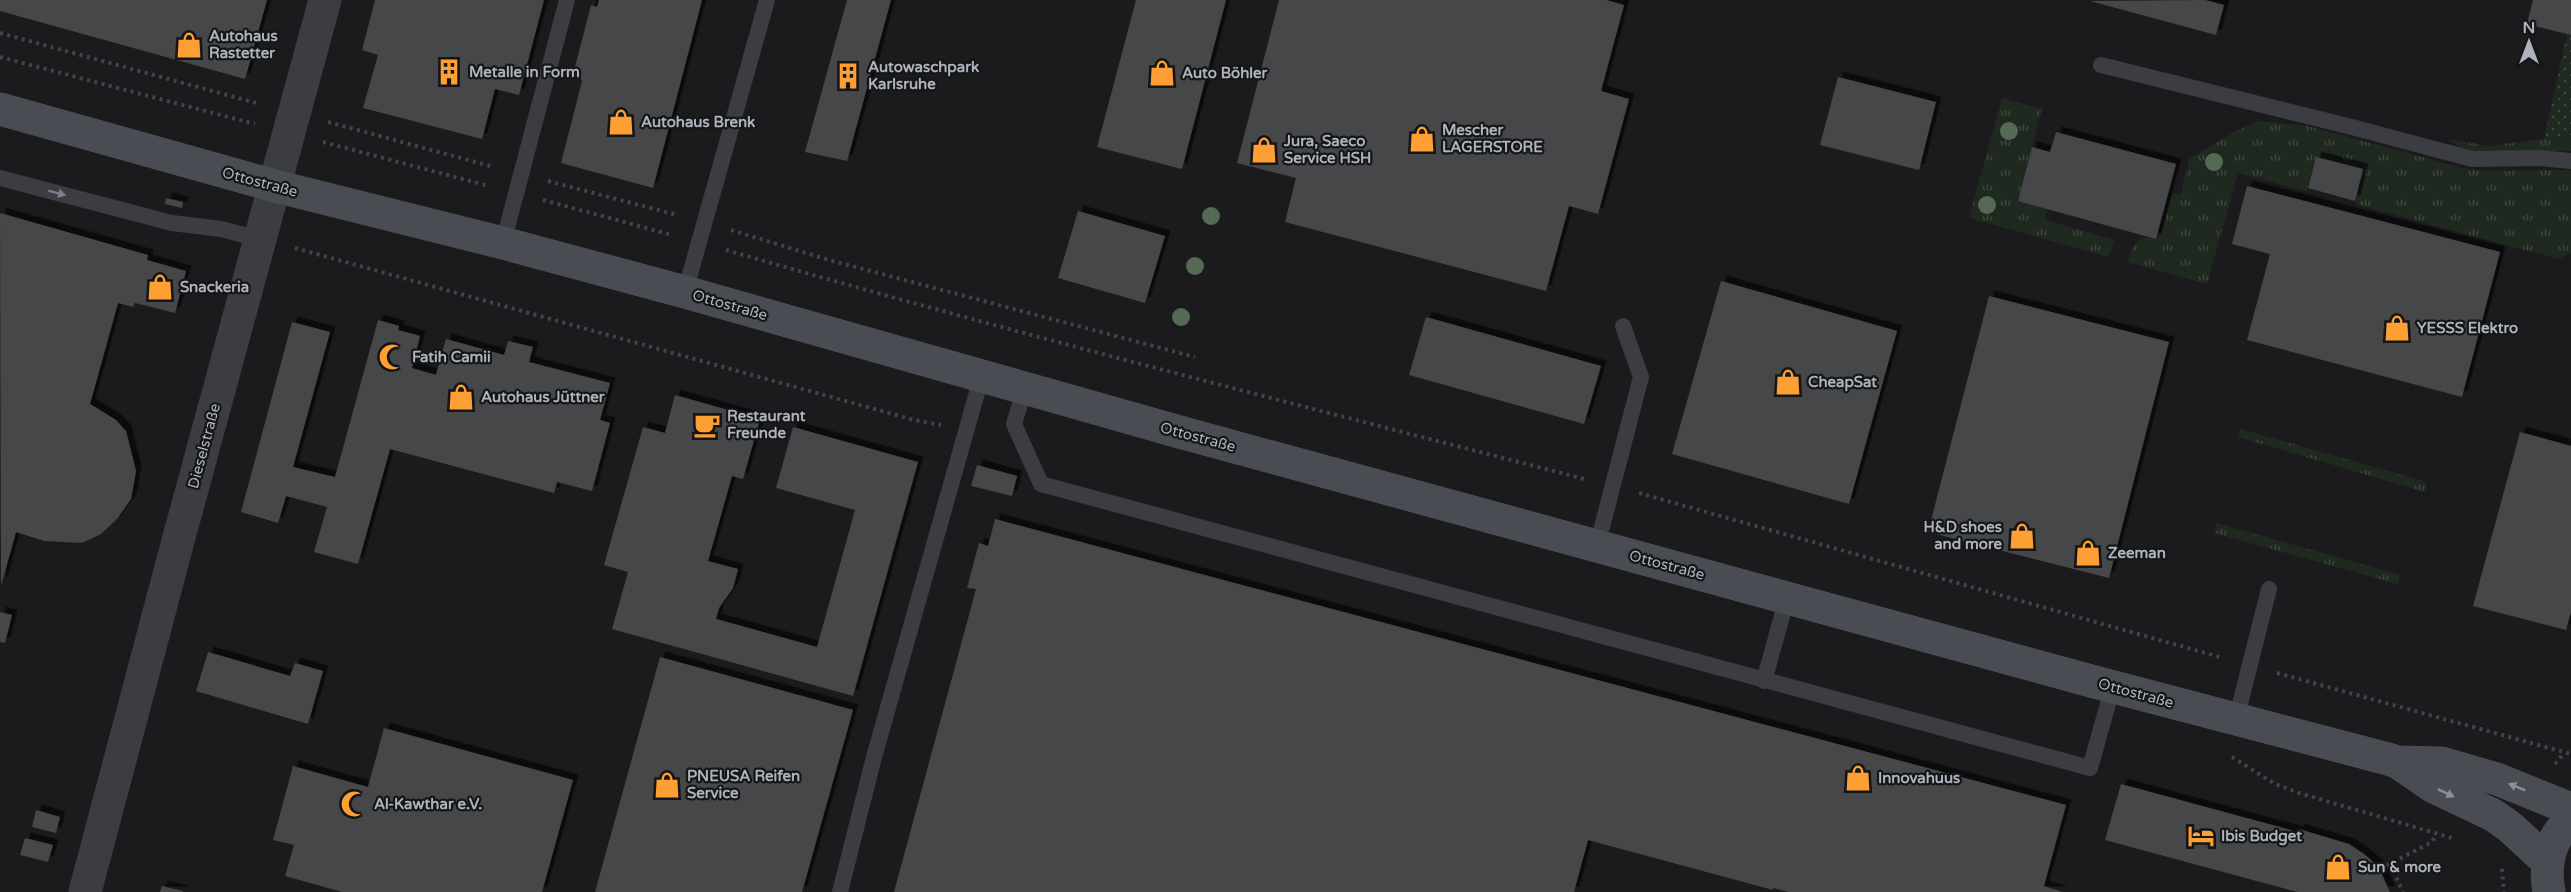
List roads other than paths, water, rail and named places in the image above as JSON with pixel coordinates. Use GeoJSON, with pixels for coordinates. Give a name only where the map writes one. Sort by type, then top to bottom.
{"type":"FeatureCollection","features":[{"type":"Feature","properties":{"kind":"main road","name":"Ottostraße"},"geometry":{"type":"LineString","coordinates":[[0,109],[275,186],[686,292],[1176,431],[2236,720],[2397,762],[2442,764],[2498,779],[2571,809]]}},
{"type":"Feature","properties":{"kind":"main road","name":"Ottostraße"},"geometry":{"type":"LineString","coordinates":[[2397,762],[2432,786],[2493,815],[2510,827],[2548,877]]}},
{"type":"Feature","properties":{"kind":"main road"},"geometry":{"type":"LineString","coordinates":[[2548,877],[2553,842],[2571,820]]}},
{"type":"Feature","properties":{"kind":"street","name":"Dieselstraße"},"geometry":{"type":"LineString","coordinates":[[85,892],[326,0]]}},
{"type":"Feature","properties":{"kind":"lane"},"geometry":{"type":"LineString","coordinates":[[503,243],[567,0]]}},
{"type":"Feature","properties":{"kind":"lane"},"geometry":{"type":"LineString","coordinates":[[686,292],[768,0]]}},
{"type":"Feature","properties":{"kind":"lane"},"geometry":{"type":"LineString","coordinates":[[2101,65],[2472,159],[2540,158],[2571,161]]}},
{"type":"Feature","properties":{"kind":"lane"},"geometry":{"type":"LineString","coordinates":[[0,178],[172,223],[221,229],[260,239]]}},
{"type":"Feature","properties":{"kind":"lane"},"geometry":{"type":"LineString","coordinates":[[1597,546],[1641,377],[1623,326]]}},
{"type":"Feature","properties":{"kind":"lane"},"geometry":{"type":"LineString","coordinates":[[840,892],[874,757],[982,375]]}},
{"type":"Feature","properties":{"kind":"lane"},"geometry":{"type":"LineString","coordinates":[[1025,387],[1014,424],[1041,484],[2090,768],[2113,687]]}},
{"type":"Feature","properties":{"kind":"lane"},"geometry":{"type":"LineString","coordinates":[[2236,720],[2269,589]]}},
{"type":"Feature","properties":{"kind":"lane"},"geometry":{"type":"LineString","coordinates":[[1764,681],[1787,598]]}},
{"type":"Feature","properties":{"kind":"place","name":"Autohaus Rastetter"},"geometry":{"type":"Point","coordinates":[189,45]}},
{"type":"Feature","properties":{"kind":"place","name":"Metalle in Form"},"geometry":{"type":"Point","coordinates":[449,72]}},
{"type":"Feature","properties":{"kind":"place","name":"Auto Böhler"},"geometry":{"type":"Point","coordinates":[1162,73]}},
{"type":"Feature","properties":{"kind":"place","name":"Autowaschpark Karlsruhe"},"geometry":{"type":"Point","coordinates":[848,76]}},
{"type":"Feature","properties":{"kind":"place","name":"Autohaus Brenk"},"geometry":{"type":"Point","coordinates":[621,122]}},
{"type":"Feature","properties":{"kind":"place","name":"Mescher LAGERSTORE"},"geometry":{"type":"Point","coordinates":[1422,139]}},
{"type":"Feature","properties":{"kind":"place","name":"Jura, Saeco Service HSH"},"geometry":{"type":"Point","coordinates":[1264,150]}},
{"type":"Feature","properties":{"kind":"place","name":"Snackeria"},"geometry":{"type":"Point","coordinates":[160,287]}},
{"type":"Feature","properties":{"kind":"place","name":"YESSS Elektro"},"geometry":{"type":"Point","coordinates":[2397,328]}},
{"type":"Feature","properties":{"kind":"place","name":"Fatih Camii"},"geometry":{"type":"Point","coordinates":[392,357]}},
{"type":"Feature","properties":{"kind":"place","name":"CheapSat"},"geometry":{"type":"Point","coordinates":[1788,382]}},
{"type":"Feature","properties":{"kind":"place","name":"Autohaus Jüttner"},"geometry":{"type":"Point","coordinates":[461,397]}},
{"type":"Feature","properties":{"kind":"place","name":"Restaurant Freunde"},"geometry":{"type":"Point","coordinates":[707,425]}},
{"type":"Feature","properties":{"kind":"place","name":"H&D shoes and more"},"geometry":{"type":"Point","coordinates":[2022,536]}},
{"type":"Feature","properties":{"kind":"place","name":"Zeeman"},"geometry":{"type":"Point","coordinates":[2088,553]}},
{"type":"Feature","properties":{"kind":"place","name":"Innovahuus"},"geometry":{"type":"Point","coordinates":[1858,778]}},
{"type":"Feature","properties":{"kind":"place","name":"PNEUSA Reifen Service"},"geometry":{"type":"Point","coordinates":[667,785]}},
{"type":"Feature","properties":{"kind":"place","name":"Al-Kawthar e.V."},"geometry":{"type":"Point","coordinates":[354,804]}},
{"type":"Feature","properties":{"kind":"place","name":"Ibis Budget"},"geometry":{"type":"Point","coordinates":[2201,836]}},
{"type":"Feature","properties":{"kind":"place","name":"Sun & more"},"geometry":{"type":"Point","coordinates":[2338,867]}}]}
